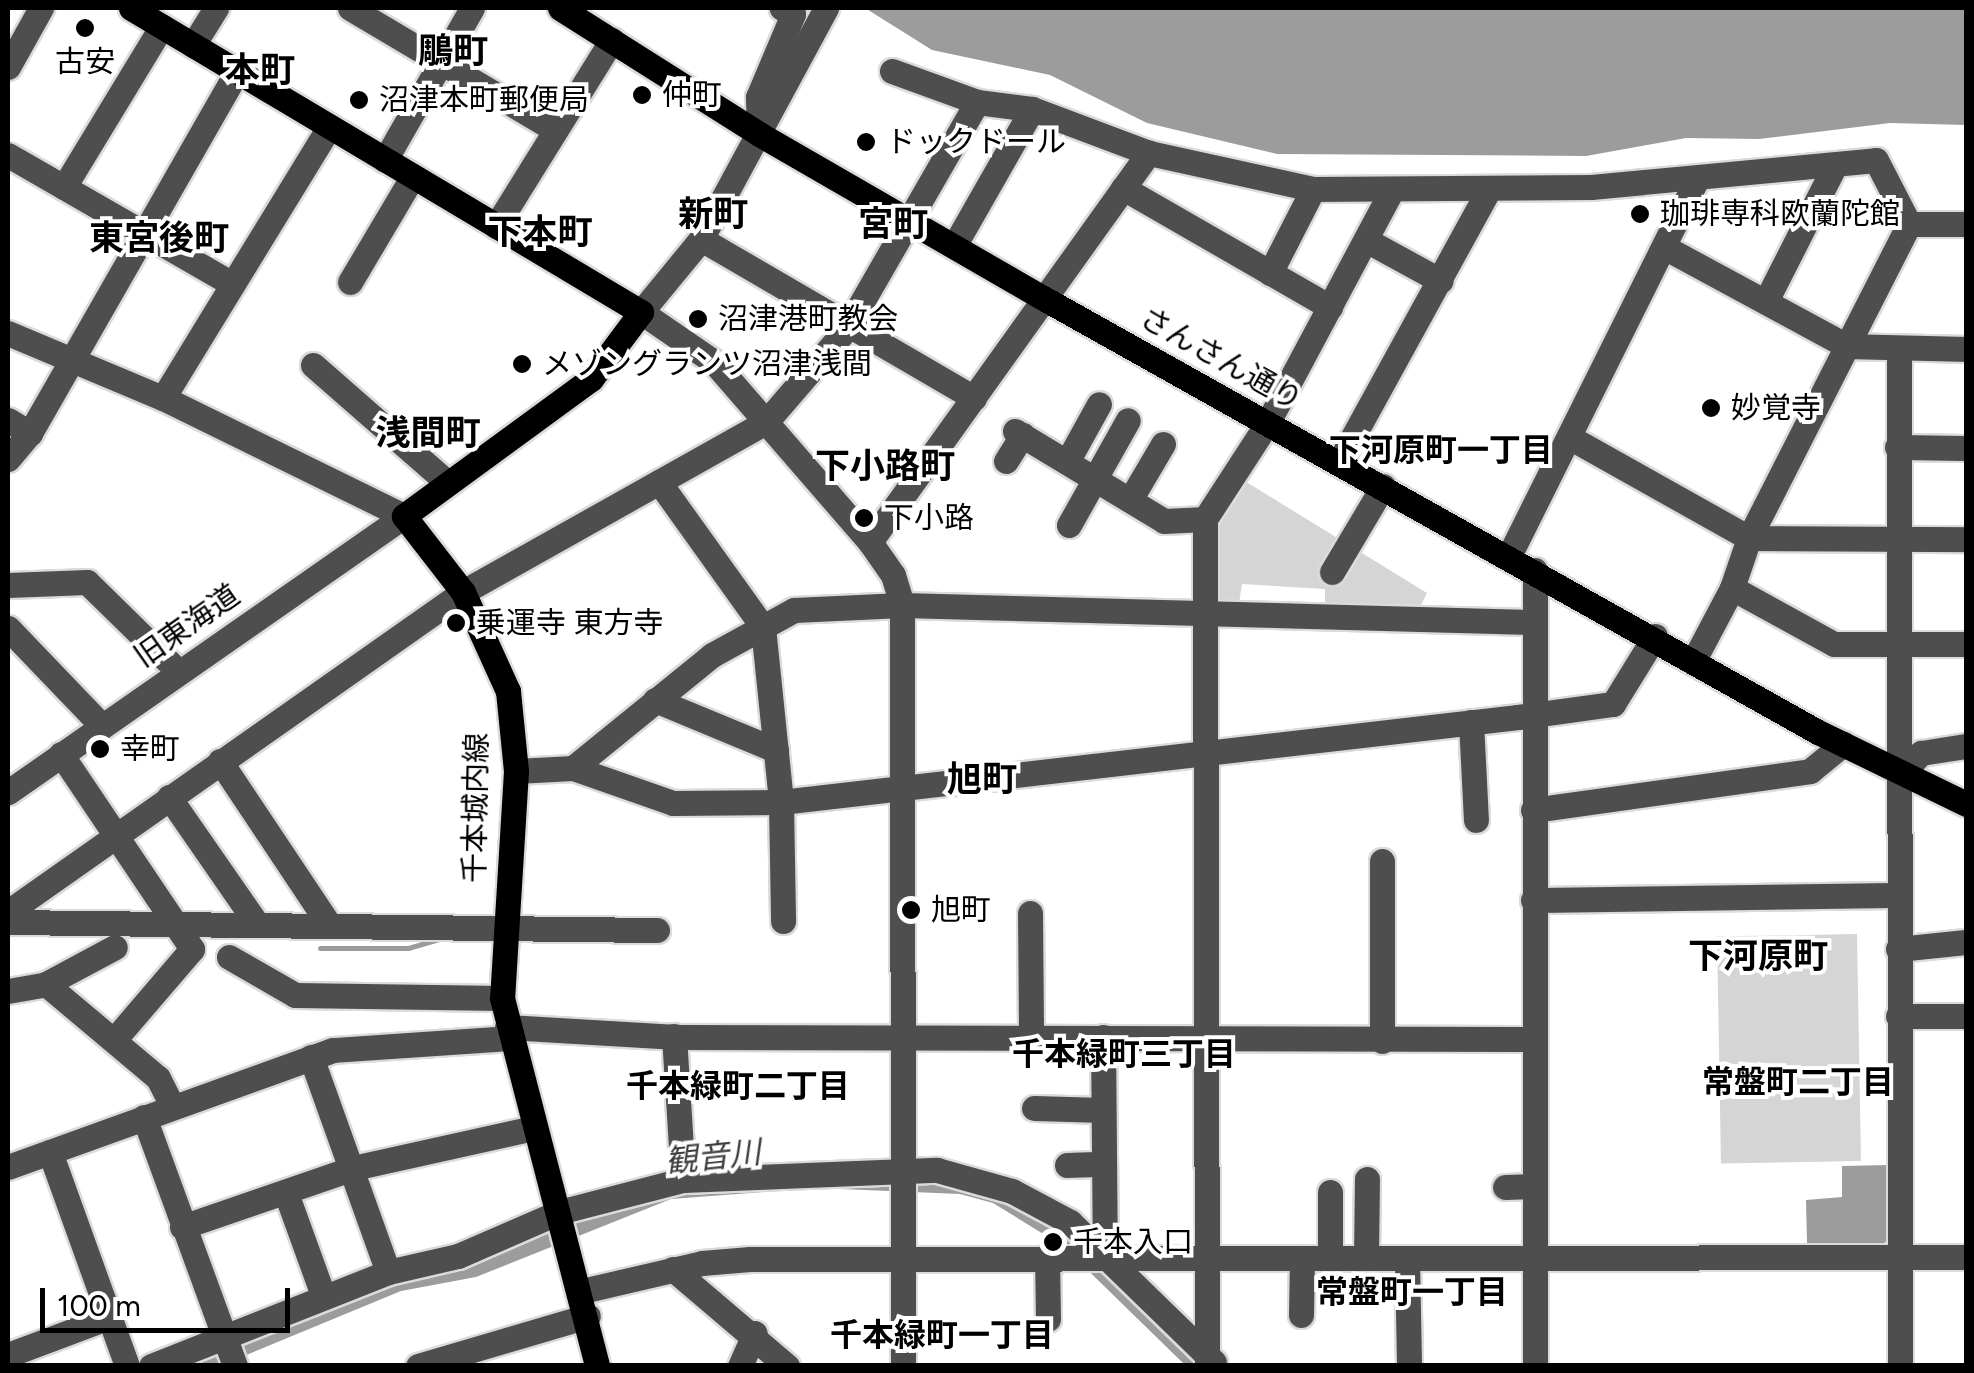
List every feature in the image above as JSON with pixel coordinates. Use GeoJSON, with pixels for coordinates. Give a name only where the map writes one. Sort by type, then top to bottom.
{"type":"FeatureCollection","features":[{"type":"Feature","properties":{"kind":"main road"},"geometry":{"type":"LineString","coordinates":[[131,8],[641,312],[591,379],[404,516]]}},
{"type":"Feature","properties":{"kind":"main road","name":"さんさん通り"},"geometry":{"type":"LineString","coordinates":[[560,8],[759,134],[1046,299],[1696,658],[1843,744],[1966,804]]}},
{"type":"Feature","properties":{"kind":"main road","name":"千本城内線"},"geometry":{"type":"LineString","coordinates":[[404,516],[462,592],[508,691],[516,771],[503,928],[502,998],[532,1128],[585,1304],[597,1366]]}},
{"type":"Feature","properties":{"kind":"street"},"geometry":{"type":"LineString","coordinates":[[8,66],[41,8]]}},
{"type":"Feature","properties":{"kind":"street"},"geometry":{"type":"LineString","coordinates":[[193,45],[216,8]]}},
{"type":"Feature","properties":{"kind":"street"},"geometry":{"type":"LineString","coordinates":[[350,8],[554,129]]}},
{"type":"Feature","properties":{"kind":"street"},"geometry":{"type":"LineString","coordinates":[[385,160],[472,8]]}},
{"type":"Feature","properties":{"kind":"street"},"geometry":{"type":"LineString","coordinates":[[759,134],[758,97],[788,11]]}},
{"type":"Feature","properties":{"kind":"street"},"geometry":{"type":"LineString","coordinates":[[823,14],[701,240],[641,312],[714,362],[870,542],[893,575],[902,605],[903,1366]]}},
{"type":"Feature","properties":{"kind":"street"},"geometry":{"type":"LineString","coordinates":[[64,187],[162,26]]}},
{"type":"Feature","properties":{"kind":"street"},"geometry":{"type":"LineString","coordinates":[[496,226],[612,40]]}},
{"type":"Feature","properties":{"kind":"street"},"geometry":{"type":"LineString","coordinates":[[892,71],[977,102],[1032,108],[1149,153],[1314,189],[1488,191],[1697,179],[1876,160],[1909,224]]}},
{"type":"Feature","properties":{"kind":"street"},"geometry":{"type":"LineString","coordinates":[[8,460],[19,426],[67,358],[237,72]]}},
{"type":"Feature","properties":{"kind":"street"},"geometry":{"type":"LineString","coordinates":[[8,912],[462,592],[766,422],[848,328],[977,102]]}},
{"type":"Feature","properties":{"kind":"street"},"geometry":{"type":"LineString","coordinates":[[954,246],[1032,108]]}},
{"type":"Feature","properties":{"kind":"street"},"geometry":{"type":"LineString","coordinates":[[163,398],[328,127]]}},
{"type":"Feature","properties":{"kind":"street"},"geometry":{"type":"LineString","coordinates":[[870,542],[1149,153]]}},
{"type":"Feature","properties":{"kind":"street"},"geometry":{"type":"LineString","coordinates":[[8,154],[232,284]]}},
{"type":"Feature","properties":{"kind":"street"},"geometry":{"type":"LineString","coordinates":[[1766,301],[1835,165]]}},
{"type":"Feature","properties":{"kind":"street"},"geometry":{"type":"LineString","coordinates":[[350,282],[413,176]]}},
{"type":"Feature","properties":{"kind":"street"},"geometry":{"type":"LineString","coordinates":[[1510,556],[1697,179]]}},
{"type":"Feature","properties":{"kind":"street"},"geometry":{"type":"LineString","coordinates":[[1123,188],[1330,307]]}},
{"type":"Feature","properties":{"kind":"street"},"geometry":{"type":"LineString","coordinates":[[1270,273],[1314,189]]}},
{"type":"Feature","properties":{"kind":"street"},"geometry":{"type":"LineString","coordinates":[[1210,1362],[1205,519],[1268,422],[1392,190]]}},
{"type":"Feature","properties":{"kind":"street"},"geometry":{"type":"LineString","coordinates":[[1339,462],[1488,191]]}},
{"type":"Feature","properties":{"kind":"street"},"geometry":{"type":"LineString","coordinates":[[1909,224],[1966,224]]}},
{"type":"Feature","properties":{"kind":"street"},"geometry":{"type":"LineString","coordinates":[[1696,658],[1732,588],[1749,538],[1909,224]]}},
{"type":"Feature","properties":{"kind":"street"},"geometry":{"type":"LineString","coordinates":[[701,240],[974,398]]}},
{"type":"Feature","properties":{"kind":"street"},"geometry":{"type":"LineString","coordinates":[[1366,240],[1441,280]]}},
{"type":"Feature","properties":{"kind":"street"},"geometry":{"type":"LineString","coordinates":[[1664,247],[1847,346],[1966,349]]}},
{"type":"Feature","properties":{"kind":"street"},"geometry":{"type":"LineString","coordinates":[[8,333],[163,398],[404,516]]}},
{"type":"Feature","properties":{"kind":"street"},"geometry":{"type":"LineString","coordinates":[[1900,349],[1900,1366]]}},
{"type":"Feature","properties":{"kind":"street"},"geometry":{"type":"LineString","coordinates":[[312,365],[448,484]]}},
{"type":"Feature","properties":{"kind":"street"},"geometry":{"type":"LineString","coordinates":[[1067,462],[1099,404]]}},
{"type":"Feature","properties":{"kind":"street"},"geometry":{"type":"LineString","coordinates":[[1069,525],[1128,420]]}},
{"type":"Feature","properties":{"kind":"street"},"geometry":{"type":"LineString","coordinates":[[1006,461],[1018,433],[1164,520],[1205,519]]}},
{"type":"Feature","properties":{"kind":"street"},"geometry":{"type":"LineString","coordinates":[[1569,437],[1749,538],[1966,539]]}},
{"type":"Feature","properties":{"kind":"street"},"geometry":{"type":"LineString","coordinates":[[1130,500],[1163,444]]}},
{"type":"Feature","properties":{"kind":"street"},"geometry":{"type":"LineString","coordinates":[[1898,447],[1966,448]]}},
{"type":"Feature","properties":{"kind":"street"},"geometry":{"type":"LineString","coordinates":[[659,482],[763,626],[781,802],[783,921]]}},
{"type":"Feature","properties":{"kind":"street"},"geometry":{"type":"LineString","coordinates":[[1332,572],[1382,486]]}},
{"type":"Feature","properties":{"kind":"street","name":"旧東海道"},"geometry":{"type":"LineString","coordinates":[[8,792],[404,516]]}},
{"type":"Feature","properties":{"kind":"street"},"geometry":{"type":"LineString","coordinates":[[1536,570],[1532,622],[1536,1366]]}},
{"type":"Feature","properties":{"kind":"street"},"geometry":{"type":"LineString","coordinates":[[8,585],[88,582],[178,672]]}},
{"type":"Feature","properties":{"kind":"street"},"geometry":{"type":"LineString","coordinates":[[1732,588],[1834,644],[1966,644]]}},
{"type":"Feature","properties":{"kind":"street"},"geometry":{"type":"LineString","coordinates":[[573,768],[712,655],[794,610],[902,605],[1532,622]]}},
{"type":"Feature","properties":{"kind":"street"},"geometry":{"type":"LineString","coordinates":[[8,628],[102,726]]}},
{"type":"Feature","properties":{"kind":"street"},"geometry":{"type":"LineString","coordinates":[[516,771],[573,768],[672,803],[781,802],[1471,722],[1613,704],[1656,636]]}},
{"type":"Feature","properties":{"kind":"street"},"geometry":{"type":"LineString","coordinates":[[655,700],[776,750]]}},
{"type":"Feature","properties":{"kind":"street"},"geometry":{"type":"LineString","coordinates":[[1471,722],[1476,820]]}},
{"type":"Feature","properties":{"kind":"street"},"geometry":{"type":"LineString","coordinates":[[1533,810],[1810,771],[1843,744]]}},
{"type":"Feature","properties":{"kind":"street"},"geometry":{"type":"LineString","coordinates":[[1901,775],[1921,753],[1966,746]]}},
{"type":"Feature","properties":{"kind":"street"},"geometry":{"type":"LineString","coordinates":[[61,754],[178,922],[192,954],[114,1040]]}},
{"type":"Feature","properties":{"kind":"street"},"geometry":{"type":"LineString","coordinates":[[220,761],[330,926]]}},
{"type":"Feature","properties":{"kind":"street"},"geometry":{"type":"LineString","coordinates":[[169,798],[258,924]]}},
{"type":"Feature","properties":{"kind":"street"},"geometry":{"type":"LineString","coordinates":[[1382,861],[1382,1041]]}},
{"type":"Feature","properties":{"kind":"street"},"geometry":{"type":"LineString","coordinates":[[1532,900],[1898,896]]}},
{"type":"Feature","properties":{"kind":"street"},"geometry":{"type":"LineString","coordinates":[[1030,913],[1031,1038]]}},
{"type":"Feature","properties":{"kind":"street"},"geometry":{"type":"LineString","coordinates":[[8,922],[657,930]]}},
{"type":"Feature","properties":{"kind":"street"},"geometry":{"type":"LineString","coordinates":[[1898,949],[1966,942]]}},
{"type":"Feature","properties":{"kind":"street"},"geometry":{"type":"LineString","coordinates":[[8,991],[46,984],[115,947]]}},
{"type":"Feature","properties":{"kind":"street"},"geometry":{"type":"LineString","coordinates":[[230,957],[294,995],[502,998]]}},
{"type":"Feature","properties":{"kind":"street"},"geometry":{"type":"LineString","coordinates":[[46,984],[158,1078],[172,1106]]}},
{"type":"Feature","properties":{"kind":"street"},"geometry":{"type":"LineString","coordinates":[[1898,1016],[1966,1016]]}},
{"type":"Feature","properties":{"kind":"street"},"geometry":{"type":"LineString","coordinates":[[8,1168],[312,1057],[362,1046],[508,1032],[902,1039],[1532,1039]]}},
{"type":"Feature","properties":{"kind":"street"},"geometry":{"type":"LineString","coordinates":[[674,1036],[683,1180]]}},
{"type":"Feature","properties":{"kind":"street"},"geometry":{"type":"LineString","coordinates":[[1103,1256],[1104,1037]]}},
{"type":"Feature","properties":{"kind":"street"},"geometry":{"type":"LineString","coordinates":[[312,1057],[388,1272]]}},
{"type":"Feature","properties":{"kind":"street"},"geometry":{"type":"LineString","coordinates":[[1046,1117],[1103,1110]]}},
{"type":"Feature","properties":{"kind":"street"},"geometry":{"type":"LineString","coordinates":[[144,1117],[222,1340],[235,1366]]}},
{"type":"Feature","properties":{"kind":"street"},"geometry":{"type":"LineString","coordinates":[[182,1227],[353,1168],[532,1128]]}},
{"type":"Feature","properties":{"kind":"street"},"geometry":{"type":"LineString","coordinates":[[50,1152],[126,1366]]}},
{"type":"Feature","properties":{"kind":"street"},"geometry":{"type":"LineString","coordinates":[[1067,1165],[1103,1164]]}},
{"type":"Feature","properties":{"kind":"street"},"geometry":{"type":"LineString","coordinates":[[150,1366],[388,1272],[458,1256],[683,1180],[901,1181],[948,1171],[1012,1190],[1070,1222],[1210,1362]]}},
{"type":"Feature","properties":{"kind":"street"},"geometry":{"type":"LineString","coordinates":[[1366,1179],[1366,1258]]}},
{"type":"Feature","properties":{"kind":"street"},"geometry":{"type":"LineString","coordinates":[[1505,1187],[1534,1186]]}},
{"type":"Feature","properties":{"kind":"street"},"geometry":{"type":"LineString","coordinates":[[286,1192],[323,1295]]}},
{"type":"Feature","properties":{"kind":"street"},"geometry":{"type":"LineString","coordinates":[[1330,1192],[1330,1258]]}},
{"type":"Feature","properties":{"kind":"street"},"geometry":{"type":"LineString","coordinates":[[418,1366],[673,1269],[728,1260],[902,1256],[1966,1258]]}},
{"type":"Feature","properties":{"kind":"street"},"geometry":{"type":"LineString","coordinates":[[1048,1319],[1059,1256]]}},
{"type":"Feature","properties":{"kind":"street"},"geometry":{"type":"LineString","coordinates":[[1302,1258],[1302,1316]]}},
{"type":"Feature","properties":{"kind":"street"},"geometry":{"type":"LineString","coordinates":[[1407,1259],[1409,1366]]}},
{"type":"Feature","properties":{"kind":"street"},"geometry":{"type":"LineString","coordinates":[[673,1269],[755,1333],[788,1366]]}},
{"type":"Feature","properties":{"kind":"street"},"geometry":{"type":"LineString","coordinates":[[12,1366],[8,1355],[109,1317]]}},
{"type":"Feature","properties":{"kind":"street"},"geometry":{"type":"LineString","coordinates":[[740,1366],[755,1333]]}},
{"type":"Feature","properties":{"kind":"shaded area"},"geometry":{"type":"Polygon","coordinates":[[[865,8],[1966,8],[1966,125],[1890,123],[1759,139],[1686,138],[1586,156],[1277,154],[1147,123],[1050,75],[932,50],[865,8]]]}},
{"type":"Feature","properties":{"kind":"shaded area"},"geometry":{"type":"Polygon","coordinates":[[[1243,480],[1427,593],[1414,619],[1325,613],[1325,589],[1242,584],[1238,610],[1209,611],[1211,532],[1243,480]]]}},
{"type":"Feature","properties":{"kind":"shaded area"},"geometry":{"type":"Polygon","coordinates":[[[1857,934],[1861,1161],[1721,1163],[1717,936],[1857,934]]]}},
{"type":"Feature","properties":{"kind":"shaded area"},"geometry":{"type":"Polygon","coordinates":[[[1889,1165],[1889,1239],[1882,1245],[1807,1243],[1806,1200],[1842,1197],[1842,1166],[1889,1165]]]}},
{"type":"Feature","properties":{"kind":"shaded area"},"geometry":{"type":"Polygon","coordinates":[[[941,1175],[1036,1205],[1206,1365],[1185,1365],[1063,1246],[993,1203],[960,1194],[817,1188],[671,1199],[476,1277],[401,1291],[222,1365],[174,1366],[206,1358],[396,1279],[444,1273],[541,1229],[668,1190],[941,1175]]]}},
{"type":"Feature","properties":{"kind":"waterway"},"geometry":{"type":"LineString","coordinates":[[320,948],[408,948],[439,939]]}},
{"type":"Feature","properties":{"kind":"place","name":"古安"},"geometry":{"type":"Point","coordinates":[85,28]}},
{"type":"Feature","properties":{"kind":"place","name":"仲町"},"geometry":{"type":"Point","coordinates":[642,95]}},
{"type":"Feature","properties":{"kind":"place","name":"沼津本町郵便局"},"geometry":{"type":"Point","coordinates":[359,100]}},
{"type":"Feature","properties":{"kind":"place","name":"ドックドール"},"geometry":{"type":"Point","coordinates":[866,142]}},
{"type":"Feature","properties":{"kind":"place","name":"珈琲専科欧蘭陀館"},"geometry":{"type":"Point","coordinates":[1640,214]}},
{"type":"Feature","properties":{"kind":"place","name":"沼津港町教会"},"geometry":{"type":"Point","coordinates":[698,319]}},
{"type":"Feature","properties":{"kind":"place","name":"メゾングランツ沼津浅間"},"geometry":{"type":"Point","coordinates":[522,364]}},
{"type":"Feature","properties":{"kind":"place","name":"妙覚寺"},"geometry":{"type":"Point","coordinates":[1711,408]}},
{"type":"Feature","properties":{"kind":"place","name":"下小路"},"geometry":{"type":"Point","coordinates":[864,518]}},
{"type":"Feature","properties":{"kind":"place","name":"乗運寺 東方寺"},"geometry":{"type":"Point","coordinates":[456,623]}},
{"type":"Feature","properties":{"kind":"place","name":"幸町"},"geometry":{"type":"Point","coordinates":[100,749]}},
{"type":"Feature","properties":{"kind":"place","name":"旭町"},"geometry":{"type":"Point","coordinates":[911,910]}},
{"type":"Feature","properties":{"kind":"place","name":"千本入口"},"geometry":{"type":"Point","coordinates":[1053,1242]}},
{"type":"Feature","properties":{"kind":"district","name":"鵰町"},"geometry":{"type":"Point","coordinates":[453,51]}},
{"type":"Feature","properties":{"kind":"district","name":"本町"},"geometry":{"type":"Point","coordinates":[260,70]}},
{"type":"Feature","properties":{"kind":"district","name":"新町"},"geometry":{"type":"Point","coordinates":[713,214]}},
{"type":"Feature","properties":{"kind":"district","name":"宮町"},"geometry":{"type":"Point","coordinates":[893,224]}},
{"type":"Feature","properties":{"kind":"district","name":"下本町"},"geometry":{"type":"Point","coordinates":[540,232]}},
{"type":"Feature","properties":{"kind":"district","name":"東宮後町"},"geometry":{"type":"Point","coordinates":[159,238]}},
{"type":"Feature","properties":{"kind":"district","name":"浅間町"},"geometry":{"type":"Point","coordinates":[428,433]}},
{"type":"Feature","properties":{"kind":"district","name":"下河原町一丁目"},"geometry":{"type":"Point","coordinates":[1441,450]}},
{"type":"Feature","properties":{"kind":"district","name":"下小路町"},"geometry":{"type":"Point","coordinates":[885,466]}},
{"type":"Feature","properties":{"kind":"district","name":"旭町"},"geometry":{"type":"Point","coordinates":[982,779]}},
{"type":"Feature","properties":{"kind":"district","name":"下河原町"},"geometry":{"type":"Point","coordinates":[1758,956]}},
{"type":"Feature","properties":{"kind":"district","name":"千本緑町三丁目"},"geometry":{"type":"Point","coordinates":[1124,1054]}},
{"type":"Feature","properties":{"kind":"district","name":"常盤町二丁目"},"geometry":{"type":"Point","coordinates":[1798,1082]}},
{"type":"Feature","properties":{"kind":"district","name":"千本緑町二丁目"},"geometry":{"type":"Point","coordinates":[738,1086]}},
{"type":"Feature","properties":{"kind":"district","name":"常盤町一丁目"},"geometry":{"type":"Point","coordinates":[1412,1292]}},
{"type":"Feature","properties":{"kind":"district","name":"千本緑町一丁目"},"geometry":{"type":"Point","coordinates":[942,1335]}},
{"type":"Feature","properties":{"kind":"water label","name":"観音川"},"geometry":{"type":"Point","coordinates":[713,1157]}}]}
